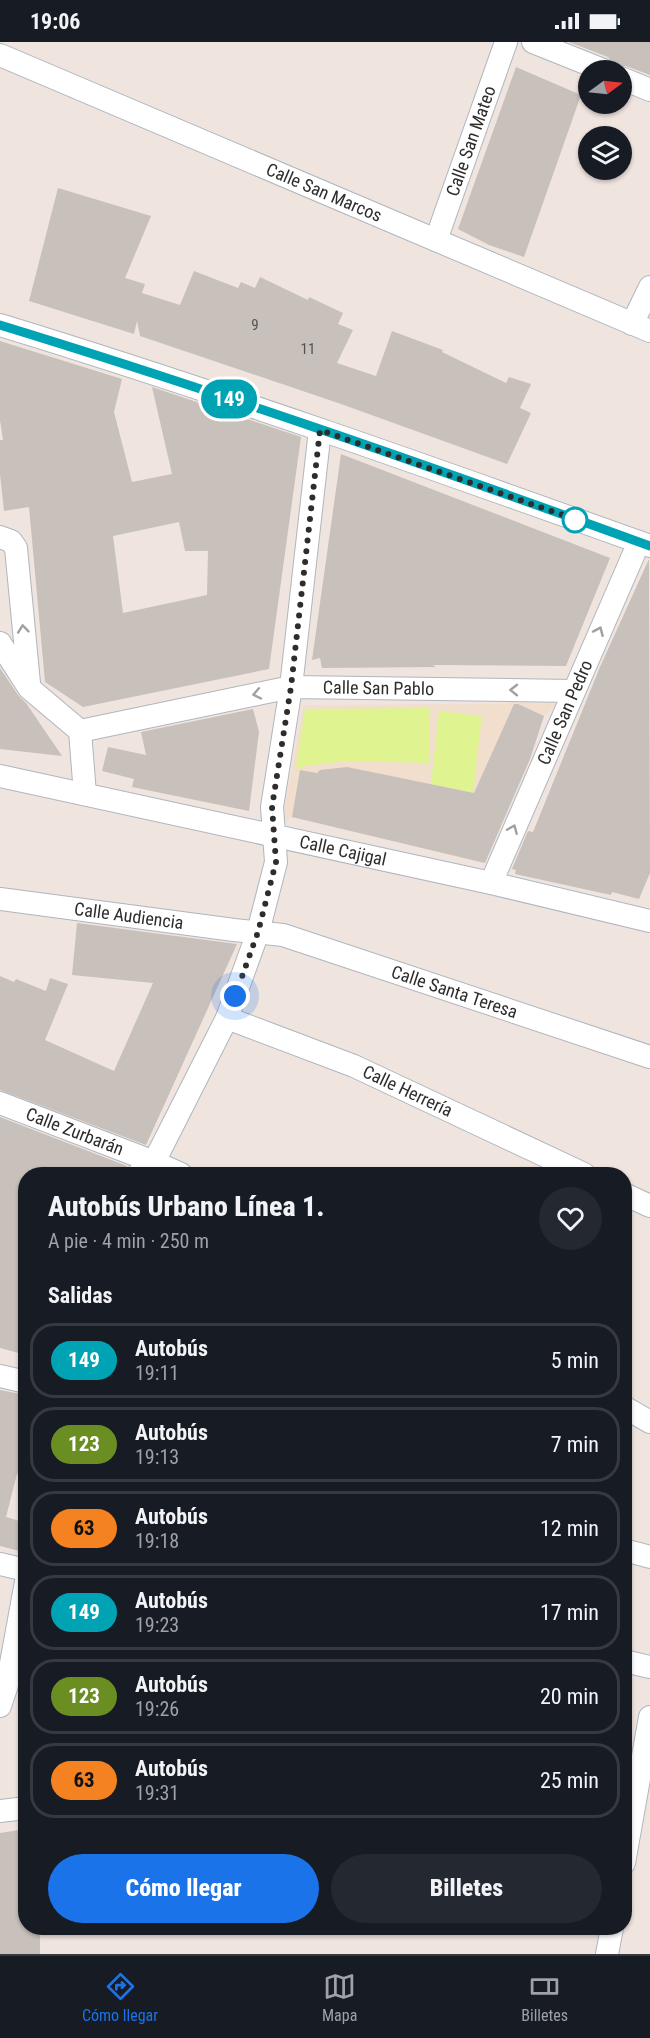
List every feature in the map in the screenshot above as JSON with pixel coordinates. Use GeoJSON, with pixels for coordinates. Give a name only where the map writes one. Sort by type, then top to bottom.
{"type":"FeatureCollection","features":[{"type":"Feature","properties":{"kind":"street","name":"Calle San Mateo"},"geometry":{"type":"LineString","coordinates":[[436,240],[506,42]]}},
{"type":"Feature","properties":{"kind":"street"},"geometry":{"type":"LineString","coordinates":[[533,42],[578,60]]}},
{"type":"Feature","properties":{"kind":"street","name":"Calle San Marcos"},"geometry":{"type":"LineString","coordinates":[[0,55],[641,328]]}},
{"type":"Feature","properties":{"kind":"street"},"geometry":{"type":"LineString","coordinates":[[632,83],[650,90]]}},
{"type":"Feature","properties":{"kind":"street"},"geometry":{"type":"LineString","coordinates":[[641,328],[650,287]]}},
{"type":"Feature","properties":{"kind":"street"},"geometry":{"type":"LineString","coordinates":[[0,325],[114,360],[645,544]]}},
{"type":"Feature","properties":{"kind":"street"},"geometry":{"type":"LineString","coordinates":[[147,1167],[227,1018],[258,932],[276,862],[272,807],[291,687],[320,430]]}},
{"type":"Feature","properties":{"kind":"street"},"geometry":{"type":"LineString","coordinates":[[0,537],[11,541],[16,548],[29,688]]}},
{"type":"Feature","properties":{"kind":"street","name":"Calle San Pedro"},"geometry":{"type":"LineString","coordinates":[[490,883],[573,691],[645,544]]}},
{"type":"Feature","properties":{"kind":"street"},"geometry":{"type":"LineString","coordinates":[[0,643],[29,688],[80,731],[85,794]]}},
{"type":"Feature","properties":{"kind":"street","name":"Calle San Pablo"},"geometry":{"type":"LineString","coordinates":[[80,731],[291,687],[573,691]]}},
{"type":"Feature","properties":{"kind":"street","name":"Calle Cajigal"},"geometry":{"type":"LineString","coordinates":[[0,776],[490,883],[650,921]]}},
{"type":"Feature","properties":{"kind":"street","name":"Calle Audiencia"},"geometry":{"type":"LineString","coordinates":[[0,899],[258,932]]}},
{"type":"Feature","properties":{"kind":"street","name":"Calle Santa Teresa"},"geometry":{"type":"LineString","coordinates":[[258,932],[283,935],[650,1057]]}},
{"type":"Feature","properties":{"kind":"street","name":"Calle Herrería"},"geometry":{"type":"LineString","coordinates":[[227,1018],[354,1066],[569,1167]]}},
{"type":"Feature","properties":{"kind":"street","name":"Calle Zurbarán"},"geometry":{"type":"LineString","coordinates":[[0,1103],[144,1167]]}},
{"type":"Feature","properties":{"kind":"street"},"geometry":{"type":"LineString","coordinates":[[632,1198],[650,1206]]}},
{"type":"Feature","properties":{"kind":"street"},"geometry":{"type":"LineString","coordinates":[[0,1376],[18,1380]]}},
{"type":"Feature","properties":{"kind":"street"},"geometry":{"type":"LineString","coordinates":[[632,1412],[650,1422]]}},
{"type":"Feature","properties":{"kind":"street"},"geometry":{"type":"LineString","coordinates":[[632,1552],[650,1557]]}},
{"type":"Feature","properties":{"kind":"street"},"geometry":{"type":"LineString","coordinates":[[0,1564],[18,1568]]}},
{"type":"Feature","properties":{"kind":"street"},"geometry":{"type":"LineString","coordinates":[[0,1706],[7,1685],[18,1625]]}},
{"type":"Feature","properties":{"kind":"street"},"geometry":{"type":"LineString","coordinates":[[632,1663],[650,1667]]}},
{"type":"Feature","properties":{"kind":"street"},"geometry":{"type":"LineString","coordinates":[[632,1837],[643,1801],[634,1743],[650,1717]]}},
{"type":"Feature","properties":{"kind":"street"},"geometry":{"type":"LineString","coordinates":[[0,1811],[18,1809]]}},
{"type":"Feature","properties":{"kind":"street"},"geometry":{"type":"LineString","coordinates":[[607,1954],[611,1935]]}},
{"type":"Feature","properties":{"kind":"shaded area"},"geometry":{"type":"Polygon","coordinates":[[[514,702],[557,704],[544,716],[483,863],[292,817],[282,824],[303,705],[503,704],[514,702]]]}},
{"type":"Feature","properties":{"kind":"green space"},"geometry":{"type":"Polygon","coordinates":[[[429,708],[430,763],[346,761],[305,766],[300,770],[296,765],[305,709],[429,708]]]}},
{"type":"Feature","properties":{"kind":"green space"},"geometry":{"type":"Polygon","coordinates":[[[439,711],[482,716],[473,793],[431,784],[439,711]]]}},
{"type":"Feature","properties":{"kind":"building"},"geometry":{"type":"Polygon","coordinates":[[[569,42],[650,42],[650,75],[632,68],[632,60],[611,60],[569,42]]]}},
{"type":"Feature","properties":{"kind":"building"},"geometry":{"type":"Polygon","coordinates":[[[516,67],[578,94],[578,104],[524,257],[489,245],[458,229],[516,67]]]}},
{"type":"Feature","properties":{"kind":"building"},"geometry":{"type":"Polygon","coordinates":[[[58,188],[151,216],[125,278],[145,284],[142,293],[180,305],[194,271],[238,288],[241,282],[255,288],[260,277],[308,300],[309,297],[343,313],[338,324],[353,330],[337,363],[376,376],[392,331],[443,350],[442,352],[506,383],[509,377],[531,384],[520,408],[531,413],[507,464],[341,404],[140,336],[137,321],[134,334],[29,301],[58,188]]]}},
{"type":"Feature","properties":{"kind":"building"},"geometry":{"type":"Polygon","coordinates":[[[0,341],[122,379],[114,412],[132,482],[172,474],[152,387],[301,437],[269,669],[83,707],[45,682],[29,507],[4,511],[0,474],[0,440],[3,440],[0,420],[0,341]],[[179,522],[113,536],[123,613],[207,595],[208,551],[185,551],[179,522]]]}},
{"type":"Feature","properties":{"kind":"building"},"geometry":{"type":"Polygon","coordinates":[[[341,454],[610,558],[566,666],[433,665],[436,667],[322,668],[320,658],[312,660],[341,454]]]}},
{"type":"Feature","properties":{"kind":"building"},"geometry":{"type":"Polygon","coordinates":[[[649,559],[650,873],[639,899],[515,874],[516,870],[512,869],[528,831],[533,832],[600,667],[649,559]]]}},
{"type":"Feature","properties":{"kind":"building"},"geometry":{"type":"Polygon","coordinates":[[[0,668],[26,703],[62,756],[0,749],[0,668]]]}},
{"type":"Feature","properties":{"kind":"building"},"geometry":{"type":"Polygon","coordinates":[[[514,704],[544,716],[530,759],[485,863],[292,817],[300,770],[317,773],[320,770],[347,767],[474,793],[514,704]]]}},
{"type":"Feature","properties":{"kind":"building"},"geometry":{"type":"Polygon","coordinates":[[[253,709],[259,732],[249,811],[132,787],[134,779],[102,771],[108,747],[146,755],[141,732],[253,709]]]}},
{"type":"Feature","properties":{"kind":"building"},"geometry":{"type":"Polygon","coordinates":[[[77,923],[237,944],[146,1145],[0,1090],[0,976],[14,982],[16,979],[46,991],[50,978],[68,984],[45,1040],[114,1071],[153,983],[72,975],[77,923]]]}},
{"type":"Feature","properties":{"kind":"building"},"geometry":{"type":"Polygon","coordinates":[[[0,1117],[127,1166],[18,1167],[18,1353],[0,1348],[0,1117]]]}},
{"type":"Feature","properties":{"kind":"building"},"geometry":{"type":"Polygon","coordinates":[[[0,1390],[18,1393],[18,1474],[6,1517],[18,1521],[18,1551],[0,1546],[0,1390]]]}},
{"type":"Feature","properties":{"kind":"building"},"geometry":{"type":"Polygon","coordinates":[[[18,1830],[18,1935],[40,1935],[40,1954],[0,1954],[0,1833],[18,1830]]]}},
{"type":"Feature","properties":{"kind":"bus line","name":"149"},"geometry":{"type":"LineString","coordinates":[[0,325],[114,360],[300,423],[650,546]]}},
{"type":"Feature","properties":{"kind":"route"},"geometry":{"type":"LineString","coordinates":[[235,996],[258,932],[276,862],[272,807],[291,687],[320,430],[580,521],[575,520]]}}]}
